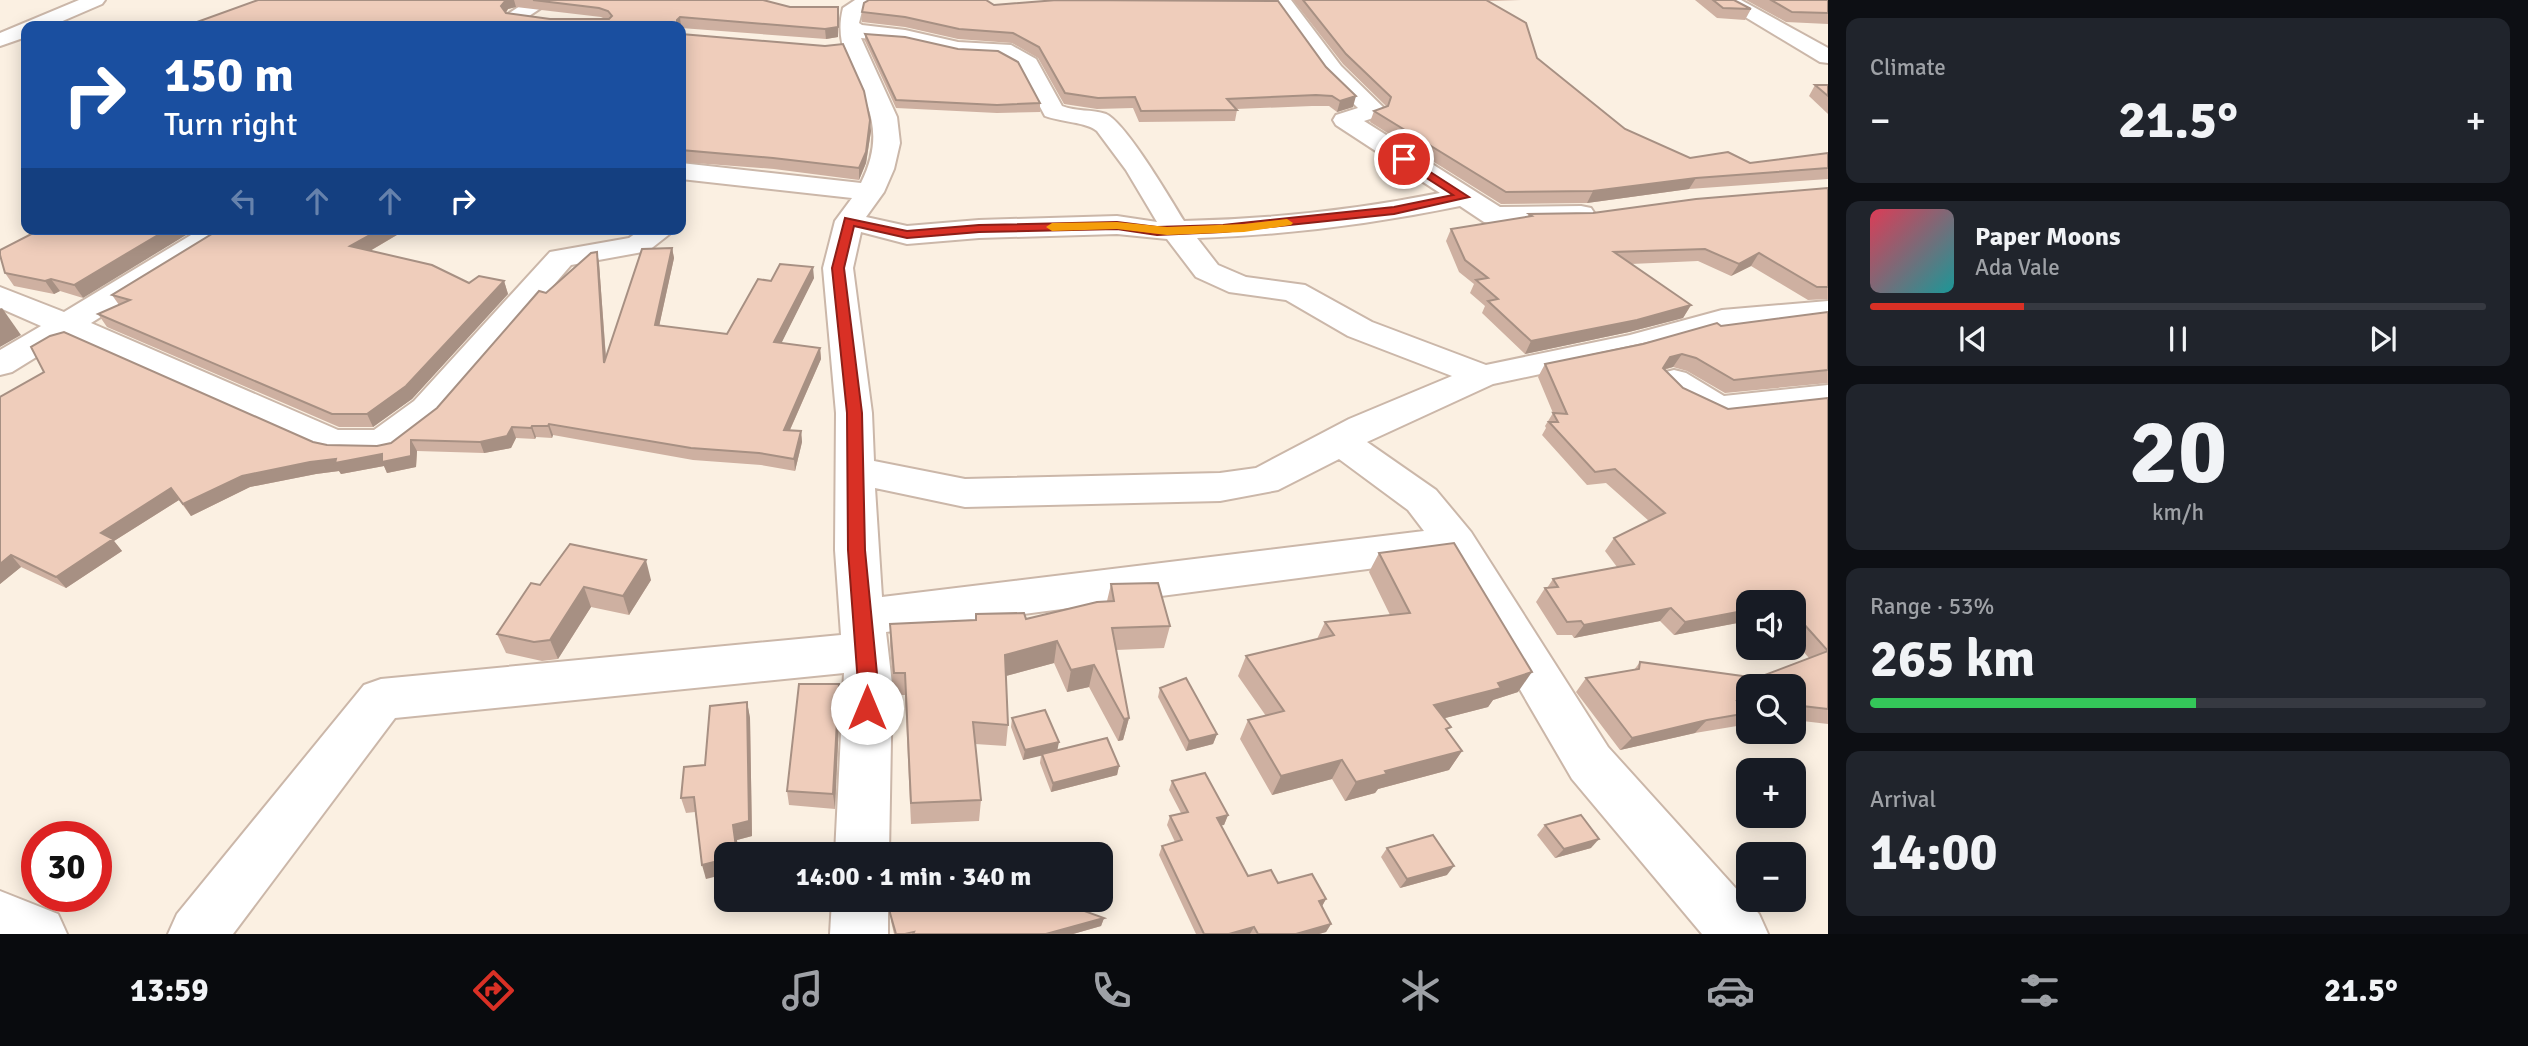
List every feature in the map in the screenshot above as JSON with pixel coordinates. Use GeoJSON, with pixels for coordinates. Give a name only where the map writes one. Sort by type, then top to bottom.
{"type":"FeatureCollection","features":[{"type":"Feature","properties":{"kind":"street"},"geometry":{"type":"LineString","coordinates":[[46,21],[94,0]]}},
{"type":"Feature","properties":{"kind":"street"},"geometry":{"type":"LineString","coordinates":[[508,21],[542,0]]}},
{"type":"Feature","properties":{"kind":"street"},"geometry":{"type":"LineString","coordinates":[[1225,0],[1282,1],[1333,71],[1374,110],[1345,120],[1494,216],[1600,213]]}},
{"type":"Feature","properties":{"kind":"street"},"geometry":{"type":"LineString","coordinates":[[1727,0],[1828,57]]}},
{"type":"Feature","properties":{"kind":"street"},"geometry":{"type":"LineString","coordinates":[[508,21],[553,20]]}},
{"type":"Feature","properties":{"kind":"street"},"geometry":{"type":"LineString","coordinates":[[847,22],[885,117],[887,144],[881,169],[870,192],[849,221],[838,268],[854,413],[856,550],[868,684],[862,842]]}},
{"type":"Feature","properties":{"kind":"street"},"geometry":{"type":"LineString","coordinates":[[847,22],[856,31],[905,36],[958,48],[1003,50],[1028,64],[1053,111],[1065,116],[1099,120],[1106,126],[1138,168],[1176,231],[1207,271],[1240,285],[1294,292],[1360,329],[1483,376]]}},
{"type":"Feature","properties":{"kind":"street"},"geometry":{"type":"LineString","coordinates":[[1779,27],[1816,26]]}},
{"type":"Feature","properties":{"kind":"street"},"geometry":{"type":"LineString","coordinates":[[0,40],[21,32]]}},
{"type":"Feature","properties":{"kind":"street"},"geometry":{"type":"LineString","coordinates":[[686,171],[870,192]]}},
{"type":"Feature","properties":{"kind":"street"},"geometry":{"type":"LineString","coordinates":[[849,221],[907,235],[979,229],[1117,225],[1176,231],[1244,228],[1394,211],[1463,197]]}},
{"type":"Feature","properties":{"kind":"street"},"geometry":{"type":"LineString","coordinates":[[0,365],[212,235]]}},
{"type":"Feature","properties":{"kind":"street"},"geometry":{"type":"LineString","coordinates":[[0,296],[333,442],[382,443],[427,409],[561,258],[638,245],[653,235]]}},
{"type":"Feature","properties":{"kind":"street"},"geometry":{"type":"LineString","coordinates":[[856,471],[965,494],[1220,487],[1264,480],[1362,428],[1483,376],[1634,344],[1722,320],[1828,311]]}},
{"type":"Feature","properties":{"kind":"street"},"geometry":{"type":"LineString","coordinates":[[1674,381],[1718,408],[1828,396]]}},
{"type":"Feature","properties":{"kind":"street"},"geometry":{"type":"LineString","coordinates":[[1340,441],[1422,500],[1456,543],[1567,724],[1583,755],[1739,934]]}},
{"type":"Feature","properties":{"kind":"street"},"geometry":{"type":"LineString","coordinates":[[197,934],[381,699],[863,634],[1456,543]]}},
{"type":"Feature","properties":{"kind":"street"},"geometry":{"type":"LineString","coordinates":[[859,934],[860,912]]}},
{"type":"Feature","properties":{"kind":"street"},"geometry":{"type":"LineString","coordinates":[[0,920],[38,934]]}},
{"type":"Feature","properties":{"kind":"building"},"geometry":{"type":"Polygon","coordinates":[[[258,0],[506,0],[501,6],[506,13],[550,19],[609,19],[612,16],[608,11],[599,8],[533,0],[763,0],[790,7],[838,7],[838,27],[825,29],[680,17],[677,21],[200,21],[258,0]]]}},
{"type":"Feature","properties":{"kind":"building"},"geometry":{"type":"Polygon","coordinates":[[[869,0],[986,0],[994,5],[1057,0],[1278,1],[1326,67],[1356,96],[1340,101],[1332,96],[1316,95],[1227,99],[1237,110],[1141,111],[1135,97],[1098,98],[1065,93],[1039,47],[1013,33],[959,29],[905,17],[862,12],[864,3],[869,0]]]}},
{"type":"Feature","properties":{"kind":"building"},"geometry":{"type":"Polygon","coordinates":[[[1303,0],[1486,0],[1526,23],[1537,58],[1625,129],[1690,158],[1728,152],[1750,163],[1828,153],[1828,168],[1696,178],[1593,191],[1506,192],[1374,111],[1388,106],[1391,97],[1346,54],[1303,0]]]}},
{"type":"Feature","properties":{"kind":"building"},"geometry":{"type":"Polygon","coordinates":[[[1713,0],[1734,0],[1751,9],[1723,8],[1713,0]]]}},
{"type":"Feature","properties":{"kind":"building"},"geometry":{"type":"Polygon","coordinates":[[[1771,0],[1828,0],[1828,13],[1792,12],[1771,0]]]}},
{"type":"Feature","properties":{"kind":"building"},"geometry":{"type":"Polygon","coordinates":[[[686,34],[825,46],[843,44],[864,91],[870,120],[866,152],[859,168],[686,150],[686,34]]]}},
{"type":"Feature","properties":{"kind":"building"},"geometry":{"type":"Polygon","coordinates":[[[865,34],[905,37],[958,49],[998,51],[1018,62],[1040,103],[997,105],[896,100],[865,34]]]}},
{"type":"Feature","properties":{"kind":"building"},"geometry":{"type":"Polygon","coordinates":[[[1815,85],[1828,85],[1828,96],[1815,85]]]}},
{"type":"Feature","properties":{"kind":"building"},"geometry":{"type":"Polygon","coordinates":[[[1828,188],[1828,287],[1817,287],[1759,253],[1739,264],[1705,249],[1614,252],[1691,305],[1637,320],[1531,341],[1488,301],[1498,299],[1476,280],[1488,278],[1465,260],[1451,229],[1532,216],[1529,214],[1593,213],[1696,199],[1828,188]]]}},
{"type":"Feature","properties":{"kind":"building"},"geometry":{"type":"Polygon","coordinates":[[[29,235],[158,235],[74,285],[5,273],[0,250],[29,235]]]}},
{"type":"Feature","properties":{"kind":"building"},"geometry":{"type":"Polygon","coordinates":[[[210,235],[370,235],[350,246],[432,265],[469,283],[479,276],[504,281],[406,386],[367,414],[332,414],[98,314],[130,300],[112,295],[210,235]]]}},
{"type":"Feature","properties":{"kind":"building"},"geometry":{"type":"Polygon","coordinates":[[[672,248],[655,325],[727,334],[758,279],[771,281],[780,264],[813,267],[774,342],[820,348],[784,430],[801,431],[794,459],[759,453],[691,448],[549,424],[531,428],[512,427],[507,436],[480,442],[411,440],[411,456],[382,462],[382,454],[335,463],[336,459],[310,462],[242,476],[183,504],[171,488],[101,533],[113,539],[56,577],[11,555],[0,564],[0,397],[44,372],[31,347],[50,336],[64,332],[313,442],[327,445],[377,446],[391,443],[437,408],[539,291],[546,293],[591,253],[597,252],[604,363],[642,249],[672,248]]]}},
{"type":"Feature","properties":{"kind":"building"},"geometry":{"type":"Polygon","coordinates":[[[1828,312],[1828,370],[1734,380],[1696,358],[1682,354],[1670,357],[1663,368],[1683,388],[1728,409],[1828,398],[1828,651],[1806,626],[1806,590],[1736,590],[1736,612],[1685,622],[1671,608],[1584,625],[1581,621],[1567,622],[1545,588],[1558,587],[1553,579],[1634,564],[1614,538],[1665,513],[1615,469],[1595,472],[1549,422],[1558,422],[1553,413],[1567,414],[1545,364],[1643,344],[1717,323],[1721,326],[1828,312]]]}},
{"type":"Feature","properties":{"kind":"building"},"geometry":{"type":"Polygon","coordinates":[[[1454,543],[1532,672],[1498,683],[1501,688],[1434,705],[1451,727],[1446,729],[1462,751],[1385,771],[1387,774],[1356,782],[1342,760],[1281,776],[1248,720],[1284,711],[1246,656],[1334,635],[1325,622],[1410,613],[1379,553],[1454,543]]]}},
{"type":"Feature","properties":{"kind":"building"},"geometry":{"type":"Polygon","coordinates":[[[570,544],[646,560],[623,596],[584,587],[550,640],[534,642],[497,634],[531,583],[540,585],[570,544]]]}},
{"type":"Feature","properties":{"kind":"building"},"geometry":{"type":"Polygon","coordinates":[[[1158,583],[1170,626],[1112,628],[1129,718],[1124,719],[1094,665],[1071,670],[1057,641],[1005,655],[1008,725],[973,722],[981,800],[911,803],[905,673],[894,673],[890,624],[976,620],[976,614],[1024,613],[1026,619],[1097,602],[1114,601],[1111,584],[1158,583]]]}},
{"type":"Feature","properties":{"kind":"building"},"geometry":{"type":"Polygon","coordinates":[[[1828,651],[1828,709],[1806,706],[1806,674],[1768,674],[1828,651]]]}},
{"type":"Feature","properties":{"kind":"building"},"geometry":{"type":"Polygon","coordinates":[[[1640,662],[1736,675],[1736,715],[1632,738],[1586,678],[1639,669],[1640,662]]]}},
{"type":"Feature","properties":{"kind":"building"},"geometry":{"type":"Polygon","coordinates":[[[1186,678],[1217,734],[1189,741],[1160,688],[1186,678]]]}},
{"type":"Feature","properties":{"kind":"building"},"geometry":{"type":"Polygon","coordinates":[[[799,684],[839,684],[833,794],[787,791],[799,684]]]}},
{"type":"Feature","properties":{"kind":"building"},"geometry":{"type":"Polygon","coordinates":[[[747,702],[749,821],[733,825],[735,842],[714,842],[714,862],[702,865],[694,797],[681,798],[684,767],[705,765],[710,706],[747,702]]]}},
{"type":"Feature","properties":{"kind":"building"},"geometry":{"type":"Polygon","coordinates":[[[1045,710],[1059,742],[1025,750],[1012,718],[1045,710]]]}},
{"type":"Feature","properties":{"kind":"building"},"geometry":{"type":"Polygon","coordinates":[[[1107,738],[1119,766],[1053,783],[1042,754],[1107,738]]]}},
{"type":"Feature","properties":{"kind":"building"},"geometry":{"type":"Polygon","coordinates":[[[1205,773],[1228,815],[1217,818],[1248,876],[1271,870],[1278,883],[1312,874],[1326,899],[1319,901],[1331,924],[1296,934],[1258,934],[1254,927],[1229,934],[1204,934],[1162,846],[1182,840],[1170,816],[1188,812],[1172,781],[1205,773]]]}},
{"type":"Feature","properties":{"kind":"building"},"geometry":{"type":"Polygon","coordinates":[[[1581,815],[1599,839],[1564,849],[1545,825],[1581,815]]]}},
{"type":"Feature","properties":{"kind":"building"},"geometry":{"type":"Polygon","coordinates":[[[1433,835],[1454,866],[1407,879],[1387,848],[1433,835]]]}},
{"type":"Feature","properties":{"kind":"building"},"geometry":{"type":"Polygon","coordinates":[[[1087,912],[1104,918],[1046,934],[896,934],[890,913],[1087,912]]]}},
{"type":"Feature","properties":{"kind":"slow traffic"},"geometry":{"type":"LineString","coordinates":[[1052,227],[1117,225],[1167,231],[1244,228],[1287,223]]}},
{"type":"Feature","properties":{"kind":"route"},"geometry":{"type":"LineString","coordinates":[[867,708],[868,684],[856,550],[854,413],[838,268],[849,221],[907,235],[979,229],[1117,225],[1157,231],[1223,229],[1394,211],[1408,206],[1463,197],[1404,159]]}}]}
